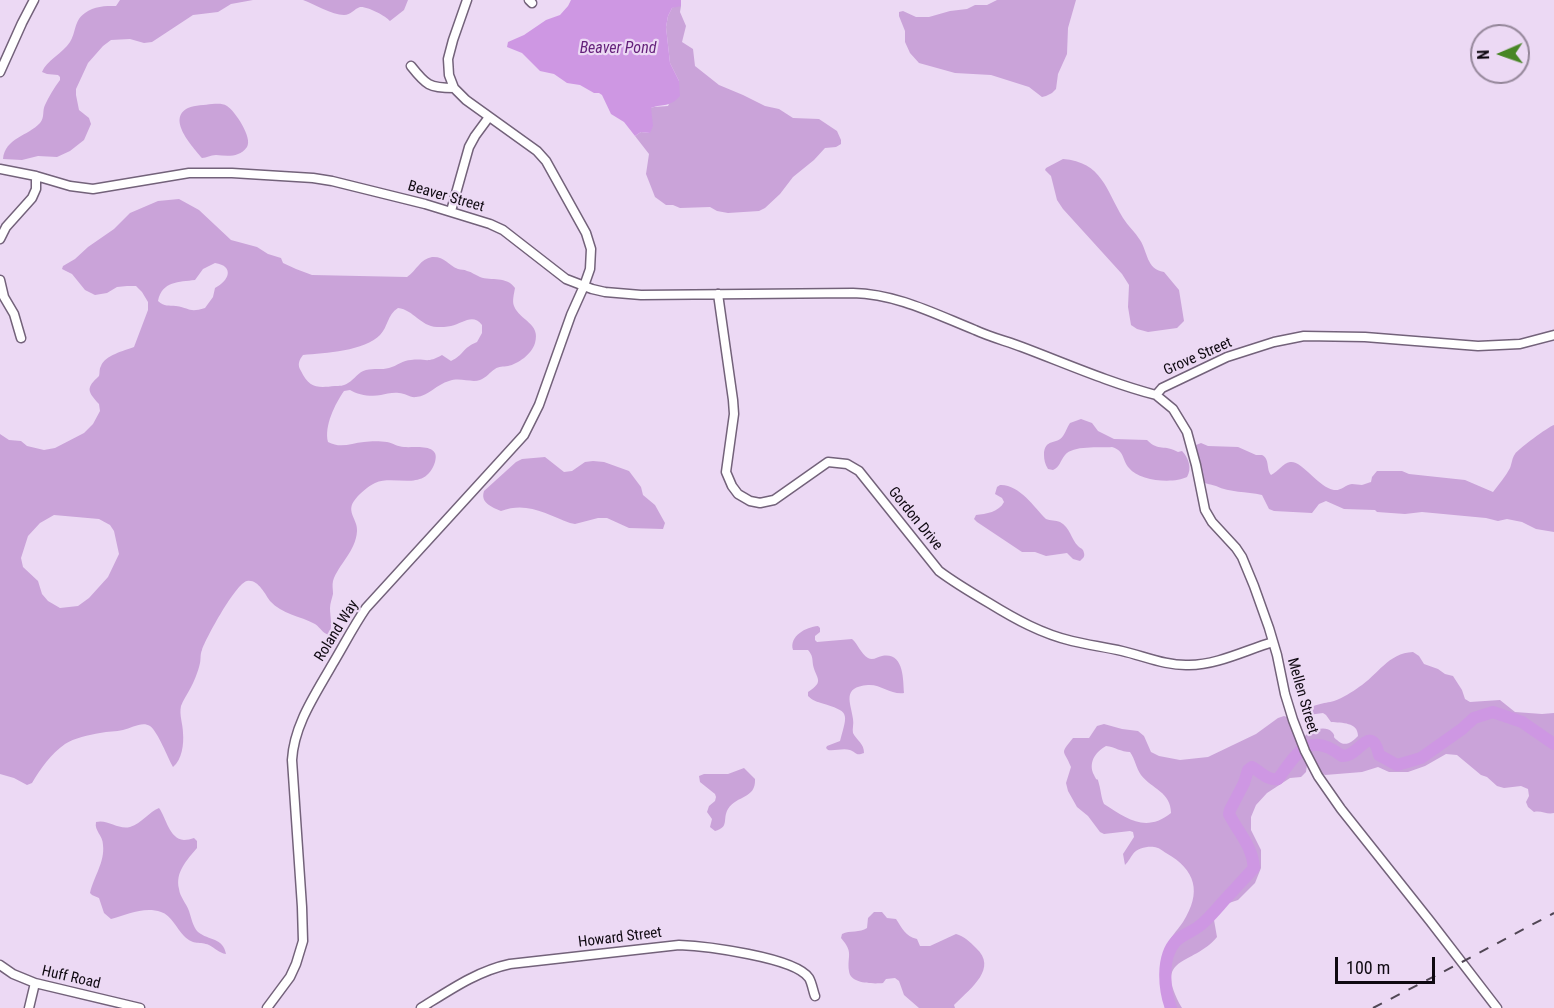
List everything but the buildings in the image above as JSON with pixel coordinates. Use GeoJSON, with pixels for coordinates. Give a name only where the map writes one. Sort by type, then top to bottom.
{"type":"FeatureCollection","features":[{"type":"Feature","properties":{"kind":"street"},"geometry":{"type":"LineString","coordinates":[[0,72],[34,0]]}},
{"type":"Feature","properties":{"kind":"street"},"geometry":{"type":"LineString","coordinates":[[411,66],[428,85],[454,88],[448,75],[448,59],[467,0]]}},
{"type":"Feature","properties":{"kind":"street","name":"Roland Way"},"geometry":{"type":"LineString","coordinates":[[267,1008],[290,977],[303,940],[292,760],[293,746],[302,721],[351,630],[366,608],[524,435],[539,405],[590,269],[591,249],[586,233],[546,161],[537,151],[466,100],[454,88]]}},
{"type":"Feature","properties":{"kind":"street"},"geometry":{"type":"LineString","coordinates":[[451,211],[468,147],[489,117]]}},
{"type":"Feature","properties":{"kind":"street","name":"Beaver Street"},"geometry":{"type":"LineString","coordinates":[[0,169],[93,189],[189,173],[295,176],[332,181],[482,220],[504,230],[566,279],[606,292],[641,295],[870,294]]}},
{"type":"Feature","properties":{"kind":"street"},"geometry":{"type":"LineString","coordinates":[[0,240],[6,227],[32,198],[36,189],[36,176]]}},
{"type":"Feature","properties":{"kind":"street"},"geometry":{"type":"LineString","coordinates":[[0,280],[4,297],[14,314],[21,338]]}},
{"type":"Feature","properties":{"kind":"street","name":"Gordon Drive"},"geometry":{"type":"LineString","coordinates":[[718,294],[734,414],[726,472],[738,494],[760,504],[774,500],[828,462],[847,464],[859,471],[939,571],[1011,616],[1045,633],[1073,642],[1123,651],[1158,661],[1188,665],[1212,662],[1273,642]]}},
{"type":"Feature","properties":{"kind":"street","name":"Grove Street"},"geometry":{"type":"LineString","coordinates":[[870,294],[904,301],[1096,376],[1156,395],[1162,388],[1227,357],[1274,342],[1304,336],[1365,337],[1478,346],[1520,344],[1554,335]]}},
{"type":"Feature","properties":{"kind":"street","name":"Mellen Street"},"geometry":{"type":"LineString","coordinates":[[1156,395],[1173,409],[1186,432],[1196,465],[1205,510],[1212,522],[1242,557],[1260,601],[1273,642],[1285,694],[1304,748],[1331,796],[1497,1008]]}},
{"type":"Feature","properties":{"kind":"street","name":"Howard Street"},"geometry":{"type":"LineString","coordinates":[[421,1008],[468,979],[496,967],[679,945],[743,952],[790,966],[800,970],[809,979],[815,996]]}},
{"type":"Feature","properties":{"kind":"street","name":"Huff Road"},"geometry":{"type":"LineString","coordinates":[[0,965],[14,975],[35,983],[140,1008]]}},
{"type":"Feature","properties":{"kind":"street"},"geometry":{"type":"LineString","coordinates":[[29,1008],[35,983]]}},
{"type":"Feature","properties":{"kind":"shaded area"},"geometry":{"type":"Polygon","coordinates":[[[120,0],[253,0],[231,4],[218,12],[193,15],[152,42],[144,43],[130,39],[111,40],[88,63],[76,89],[79,110],[89,118],[91,124],[84,140],[70,151],[57,157],[3,159],[12,142],[42,121],[45,105],[60,77],[42,72],[47,64],[70,42],[81,16],[92,9],[116,6],[120,0]]]}},
{"type":"Feature","properties":{"kind":"shaded area"},"geometry":{"type":"Polygon","coordinates":[[[303,0],[408,0],[404,10],[390,21],[363,7],[346,15],[339,15],[303,0]]]}},
{"type":"Feature","properties":{"kind":"shaded area"},"geometry":{"type":"Polygon","coordinates":[[[997,0],[1076,0],[1068,28],[1067,54],[1058,74],[1056,89],[1052,93],[1042,97],[1029,87],[991,75],[955,73],[919,63],[910,53],[905,42],[905,31],[899,12],[903,11],[916,17],[929,17],[967,9],[975,5],[987,5],[997,0]]]}},
{"type":"Feature","properties":{"kind":"shaded area"},"geometry":{"type":"Polygon","coordinates":[[[681,6],[680,12],[686,26],[682,42],[693,49],[695,66],[719,85],[765,106],[779,109],[793,118],[819,119],[837,131],[841,140],[841,144],[836,147],[825,148],[793,177],[780,194],[759,211],[728,213],[710,207],[680,208],[666,205],[655,197],[646,174],[649,154],[635,136],[641,132],[650,133],[651,108],[668,106],[679,81],[670,63],[666,27],[668,16],[672,8],[681,6]]]}},
{"type":"Feature","properties":{"kind":"shaded area"},"geometry":{"type":"Polygon","coordinates":[[[212,104],[227,106],[234,113],[248,138],[244,151],[233,156],[214,155],[202,158],[183,133],[180,126],[182,113],[191,107],[212,104]]]}},
{"type":"Feature","properties":{"kind":"shaded area"},"geometry":{"type":"Polygon","coordinates":[[[1063,159],[1076,161],[1095,172],[1107,188],[1123,218],[1140,240],[1151,264],[1164,272],[1179,290],[1184,321],[1177,328],[1148,332],[1131,325],[1128,307],[1129,285],[1057,200],[1051,176],[1045,170],[1063,159]]]}},
{"type":"Feature","properties":{"kind":"shaded area"},"geometry":{"type":"Polygon","coordinates":[[[179,199],[199,210],[231,240],[257,247],[281,258],[283,263],[312,275],[407,277],[424,260],[436,257],[458,269],[480,277],[503,280],[515,288],[514,306],[533,326],[536,336],[535,343],[528,355],[520,361],[497,368],[482,379],[449,381],[421,396],[390,393],[369,396],[350,390],[344,391],[329,422],[328,442],[342,445],[370,441],[387,442],[402,447],[430,449],[436,456],[430,471],[424,477],[409,481],[391,480],[375,483],[354,501],[351,509],[357,527],[356,538],[333,581],[329,635],[315,624],[280,609],[270,601],[255,582],[247,581],[229,601],[201,652],[196,677],[181,706],[183,747],[173,767],[153,729],[147,725],[140,725],[120,731],[77,738],[69,742],[51,757],[32,783],[27,785],[0,774],[0,434],[9,440],[21,441],[27,446],[44,450],[55,448],[84,433],[93,424],[100,411],[99,404],[90,393],[90,387],[99,376],[100,367],[106,359],[134,347],[148,310],[148,302],[136,286],[117,287],[107,293],[95,295],[85,290],[72,274],[62,269],[114,229],[130,213],[158,201],[179,199]],[[215,263],[203,269],[195,280],[177,282],[167,286],[160,294],[158,301],[165,305],[192,310],[205,308],[213,297],[215,288],[224,282],[228,274],[225,267],[215,263]],[[398,308],[380,335],[365,345],[303,355],[299,367],[307,381],[318,387],[342,386],[363,371],[389,368],[408,360],[429,360],[442,355],[451,361],[477,342],[482,333],[482,325],[479,321],[471,319],[437,327],[426,324],[404,309],[398,308]],[[54,515],[40,523],[28,536],[21,558],[23,567],[38,581],[42,594],[48,601],[60,608],[78,606],[89,598],[108,577],[119,554],[114,531],[110,525],[99,519],[54,515]]]}},
{"type":"Feature","properties":{"kind":"shaded area"},"geometry":{"type":"Polygon","coordinates":[[[1081,419],[1092,423],[1098,431],[1114,439],[1147,440],[1158,447],[1182,451],[1189,464],[1187,477],[1165,481],[1140,476],[1129,468],[1121,453],[1112,447],[1074,450],[1065,455],[1055,469],[1048,469],[1044,457],[1046,446],[1060,439],[1070,423],[1081,419]]]}},
{"type":"Feature","properties":{"kind":"shaded area"},"geometry":{"type":"Polygon","coordinates":[[[1554,425],[1554,532],[1536,529],[1522,522],[1507,519],[1498,521],[1422,512],[1405,514],[1344,509],[1326,501],[1319,504],[1312,513],[1274,511],[1269,509],[1262,495],[1227,490],[1202,481],[1196,445],[1201,443],[1208,446],[1238,447],[1256,455],[1262,455],[1266,459],[1271,475],[1287,463],[1295,463],[1322,484],[1334,490],[1347,485],[1362,485],[1371,482],[1377,471],[1402,471],[1409,474],[1465,480],[1493,492],[1511,466],[1517,451],[1554,425]]]}},
{"type":"Feature","properties":{"kind":"shaded area"},"geometry":{"type":"Polygon","coordinates":[[[545,457],[564,472],[572,471],[585,462],[593,461],[604,462],[629,471],[641,487],[643,495],[655,505],[665,523],[663,529],[629,528],[607,518],[575,524],[528,508],[510,508],[501,511],[485,502],[484,491],[516,462],[522,459],[545,457]]]}},
{"type":"Feature","properties":{"kind":"shaded area"},"geometry":{"type":"Polygon","coordinates":[[[1000,485],[1014,488],[1046,519],[1063,524],[1083,550],[1083,558],[1080,561],[1073,559],[1067,553],[1046,556],[1035,552],[1022,552],[977,522],[974,519],[976,515],[996,510],[1004,502],[995,494],[1000,485]]]}},
{"type":"Feature","properties":{"kind":"shaded area"},"geometry":{"type":"Polygon","coordinates":[[[818,626],[820,632],[815,636],[817,642],[852,639],[868,658],[889,656],[895,658],[901,668],[904,693],[868,685],[860,686],[851,692],[853,733],[862,744],[864,753],[826,748],[840,741],[844,714],[808,696],[808,692],[818,682],[812,656],[808,650],[793,650],[792,645],[800,633],[818,626]]]}},
{"type":"Feature","properties":{"kind":"shaded area"},"geometry":{"type":"Polygon","coordinates":[[[1413,652],[1424,664],[1453,676],[1465,699],[1470,702],[1500,700],[1515,712],[1554,713],[1554,813],[1534,812],[1526,802],[1529,796],[1528,789],[1521,786],[1504,788],[1497,786],[1457,755],[1446,754],[1425,766],[1408,772],[1389,772],[1378,767],[1362,772],[1325,775],[1322,773],[1306,746],[1305,736],[1314,730],[1326,729],[1332,732],[1340,742],[1346,744],[1358,736],[1357,731],[1349,724],[1331,722],[1323,713],[1308,715],[1306,713],[1315,706],[1347,695],[1366,682],[1390,660],[1404,653],[1413,652]]]}},
{"type":"Feature","properties":{"kind":"shaded area"},"geometry":{"type":"Polygon","coordinates":[[[1287,717],[1301,743],[1300,751],[1307,765],[1306,772],[1301,777],[1290,778],[1267,793],[1256,805],[1251,817],[1251,830],[1261,850],[1261,868],[1255,883],[1238,900],[1226,904],[1217,913],[1214,920],[1217,937],[1179,963],[1173,970],[1171,978],[1174,991],[1182,1008],[1165,1008],[1162,978],[1164,956],[1169,941],[1183,922],[1193,901],[1194,891],[1190,874],[1176,860],[1156,847],[1137,850],[1125,865],[1123,854],[1134,837],[1133,832],[1104,834],[1077,807],[1066,783],[1071,767],[1064,750],[1073,738],[1089,738],[1097,726],[1104,724],[1138,731],[1144,736],[1151,752],[1159,756],[1180,760],[1208,757],[1256,734],[1278,718],[1287,717]],[[1106,746],[1099,751],[1092,762],[1092,771],[1098,781],[1104,804],[1137,822],[1153,822],[1171,813],[1168,800],[1141,775],[1130,752],[1106,746]]]}},
{"type":"Feature","properties":{"kind":"shaded area"},"geometry":{"type":"Polygon","coordinates":[[[744,768],[755,779],[752,790],[728,809],[723,827],[715,831],[710,827],[712,819],[707,812],[716,797],[700,782],[699,776],[728,774],[744,768]]]}},
{"type":"Feature","properties":{"kind":"shaded area"},"geometry":{"type":"Polygon","coordinates":[[[159,808],[175,836],[184,840],[194,838],[197,841],[197,848],[180,872],[178,883],[180,892],[196,930],[219,942],[226,954],[209,945],[188,939],[171,919],[155,910],[129,913],[111,919],[104,913],[99,898],[90,893],[103,851],[103,842],[96,828],[96,822],[126,828],[138,823],[159,808]]]}},
{"type":"Feature","properties":{"kind":"shaded area"},"geometry":{"type":"Polygon","coordinates":[[[874,912],[882,912],[887,918],[896,919],[907,934],[917,939],[920,946],[930,946],[956,934],[964,938],[982,955],[984,963],[980,977],[954,1005],[955,1008],[919,1008],[904,995],[899,981],[895,978],[886,979],[883,983],[869,983],[858,981],[850,975],[849,951],[841,938],[842,934],[867,928],[868,918],[874,912]]]}},
{"type":"Feature","properties":{"kind":"water","name":"Beaver Pond"},"geometry":{"type":"Polygon","coordinates":[[[571,0],[681,0],[681,6],[672,8],[666,27],[670,63],[679,81],[680,96],[669,104],[651,108],[653,126],[650,133],[641,132],[635,136],[624,122],[611,114],[602,95],[580,85],[567,83],[554,74],[540,71],[522,53],[507,47],[508,42],[524,35],[546,20],[560,15],[571,0]]]}},
{"type":"Feature","properties":{"kind":"waterway"},"geometry":{"type":"LineString","coordinates":[[1171,1008],[1165,973],[1171,948],[1176,941],[1207,919],[1254,868],[1248,846],[1229,814],[1248,770],[1252,767],[1268,777],[1278,779],[1298,753],[1312,745],[1331,748],[1343,756],[1351,754],[1367,741],[1374,742],[1379,755],[1397,765],[1421,758],[1474,718],[1493,712],[1522,722],[1554,744]]}},
{"type":"Feature","properties":{"kind":"railway"},"geometry":{"type":"LineString","coordinates":[[1373,1008],[1554,913]]}}]}
